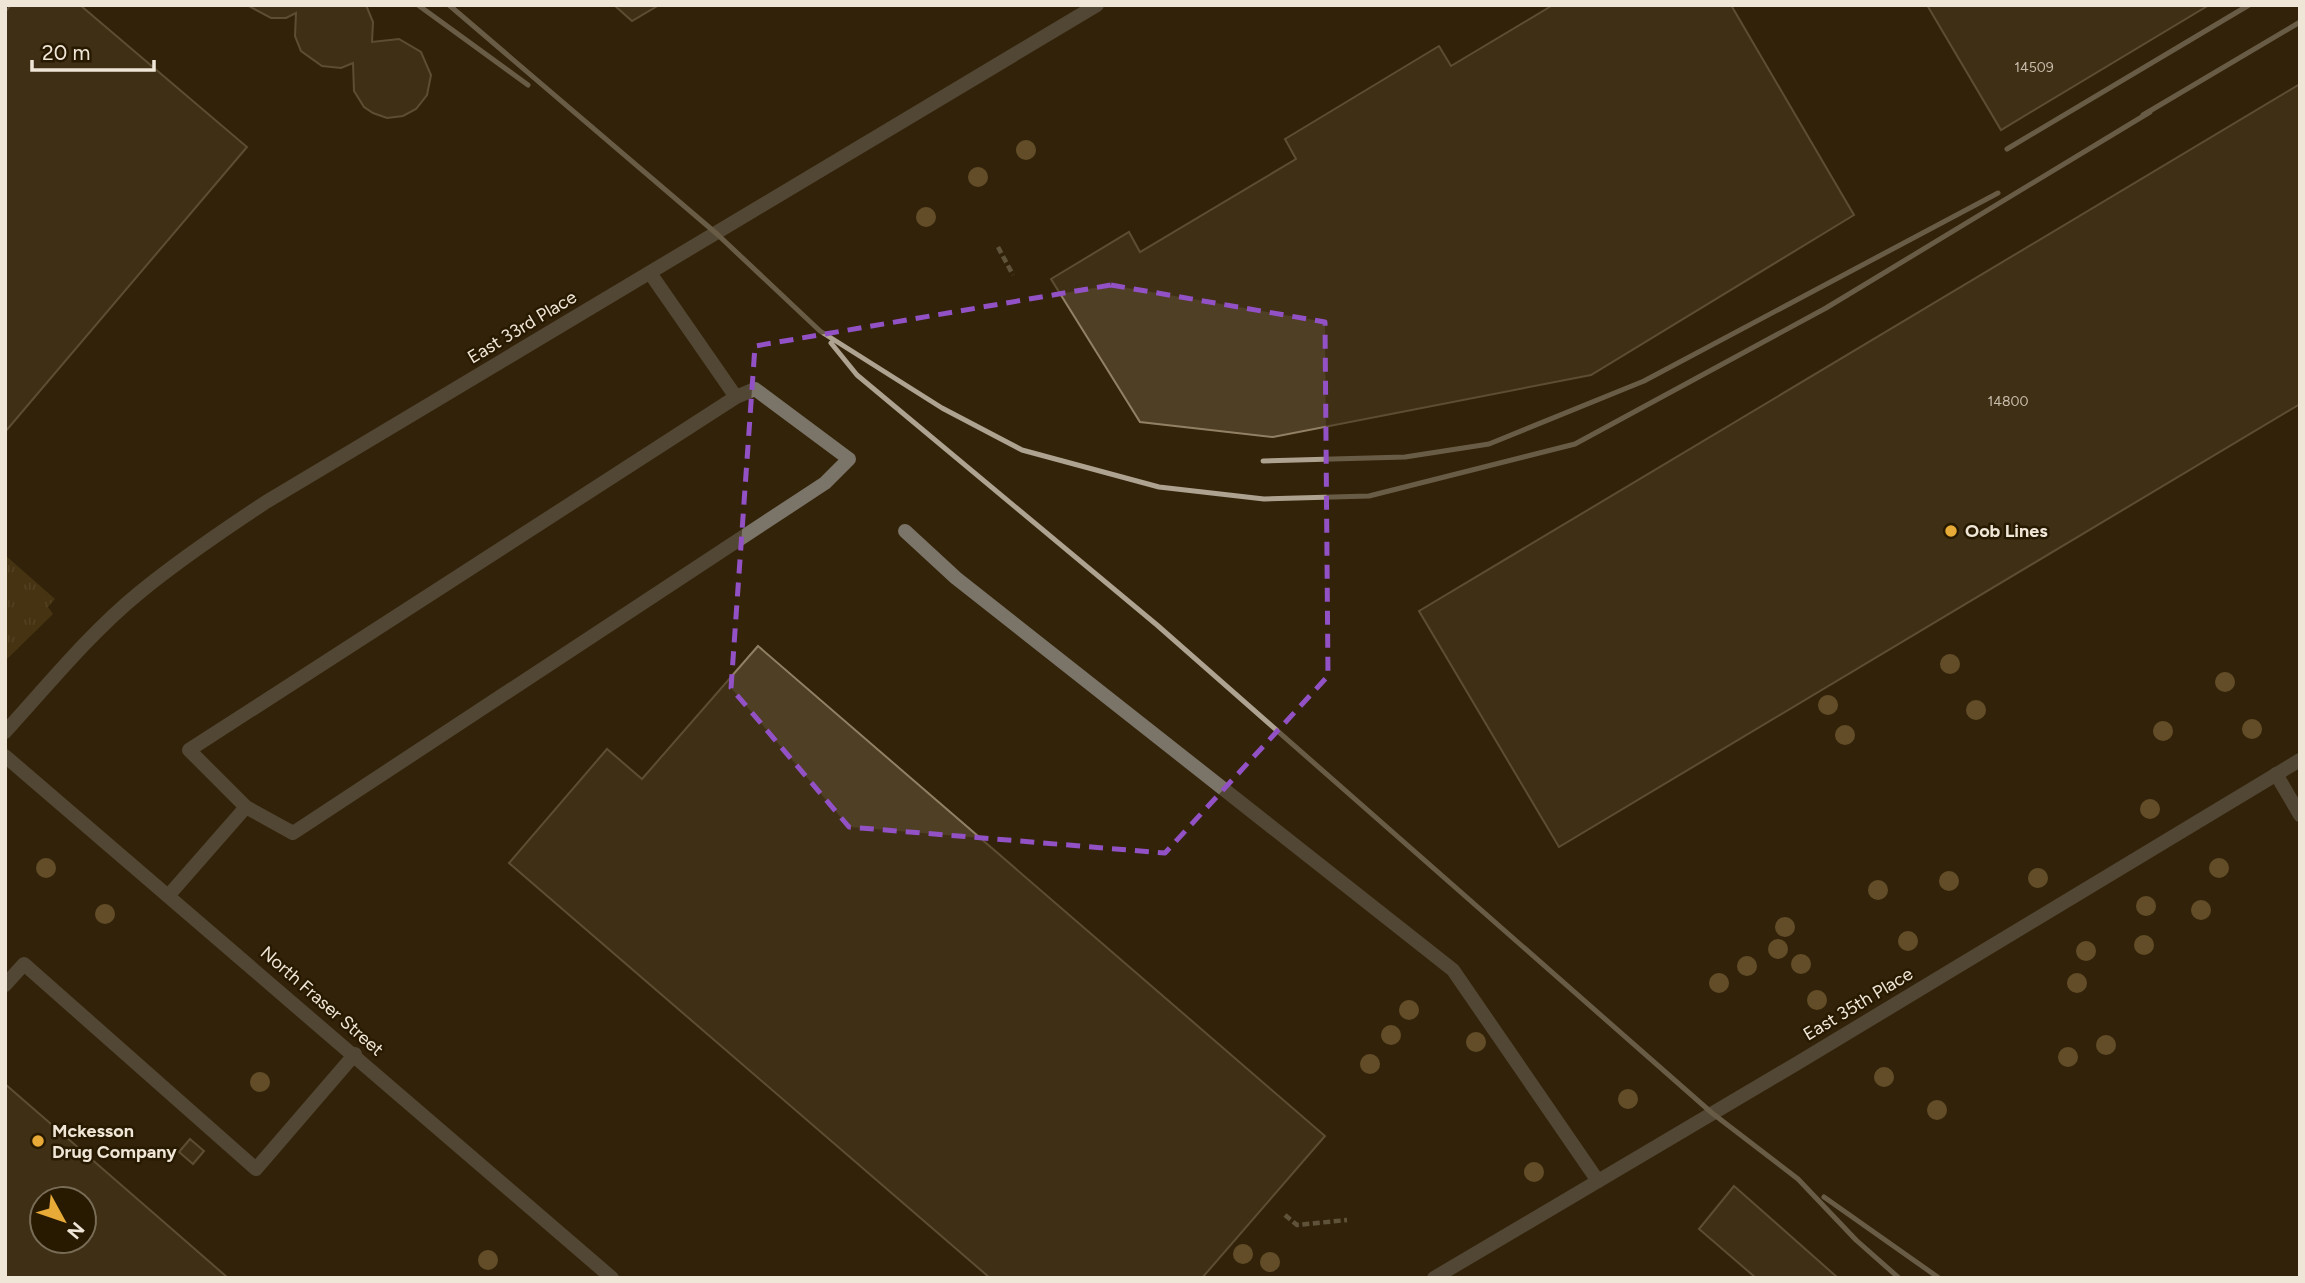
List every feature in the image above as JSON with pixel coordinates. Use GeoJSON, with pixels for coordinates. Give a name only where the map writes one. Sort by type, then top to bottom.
{"type":"FeatureCollection","features":[{"type":"Feature","properties":{"kind":"street","name":"East 33rd Place"},"geometry":{"type":"LineString","coordinates":[[5,732],[85,645],[137,594],[265,502],[1097,5]]}},
{"type":"Feature","properties":{"kind":"street"},"geometry":{"type":"LineString","coordinates":[[650,273],[736,397]]}},
{"type":"Feature","properties":{"kind":"street"},"geometry":{"type":"LineString","coordinates":[[755,389],[849,459],[825,483],[293,833],[246,807],[189,750],[736,397],[755,389]]}},
{"type":"Feature","properties":{"kind":"street"},"geometry":{"type":"LineString","coordinates":[[905,531],[956,578],[1453,970],[1598,1181]]}},
{"type":"Feature","properties":{"kind":"street","name":"North Fraser Street"},"geometry":{"type":"LineString","coordinates":[[5,756],[355,1054],[612,1278]]}},
{"type":"Feature","properties":{"kind":"street","name":"East 35th Place"},"geometry":{"type":"LineString","coordinates":[[1434,1278],[2300,760]]}},
{"type":"Feature","properties":{"kind":"street"},"geometry":{"type":"LineString","coordinates":[[2276,774],[2300,815]]}},
{"type":"Feature","properties":{"kind":"street"},"geometry":{"type":"LineString","coordinates":[[168,896],[246,807]]}},
{"type":"Feature","properties":{"kind":"street"},"geometry":{"type":"LineString","coordinates":[[5,985],[24,964],[256,1169],[355,1054]]}},
{"type":"Feature","properties":{"kind":"path"},"geometry":{"type":"LineString","coordinates":[[998,247],[1013,275]]}},
{"type":"Feature","properties":{"kind":"path"},"geometry":{"type":"LineString","coordinates":[[1285,1215],[1297,1225],[1347,1220]]}},
{"type":"Feature","properties":{"kind":"highlighted area"},"geometry":{"type":"Polygon","coordinates":[[[1111,285],[1325,322],[1328,676],[1165,853],[849,827],[731,688],[755,346],[1111,285]]]}},
{"type":"Feature","properties":{"kind":"green space"},"geometry":{"type":"Polygon","coordinates":[[[5,555],[55,599],[48,607],[53,614],[5,661],[5,555]]]}},
{"type":"Feature","properties":{"kind":"building"},"geometry":{"type":"Polygon","coordinates":[[[11,5],[80,5],[247,147],[5,432],[5,12],[11,5]]]}},
{"type":"Feature","properties":{"kind":"building"},"geometry":{"type":"Polygon","coordinates":[[[247,5],[366,5],[373,22],[372,42],[399,39],[421,52],[431,75],[427,95],[416,109],[403,116],[387,118],[373,113],[364,107],[354,91],[353,63],[341,68],[322,66],[301,51],[295,36],[296,13],[286,18],[271,18],[247,5]]]}},
{"type":"Feature","properties":{"kind":"building"},"geometry":{"type":"Polygon","coordinates":[[[614,5],[659,5],[632,21],[614,5]]]}},
{"type":"Feature","properties":{"kind":"building"},"geometry":{"type":"Polygon","coordinates":[[[1553,5],[1731,5],[1854,215],[1591,375],[1273,437],[1140,422],[1051,279],[1129,232],[1140,252],[1296,159],[1285,139],[1439,46],[1451,66],[1553,5]]]}},
{"type":"Feature","properties":{"kind":"building"},"geometry":{"type":"Polygon","coordinates":[[[1927,5],[2209,5],[2001,130],[1927,5]]]}},
{"type":"Feature","properties":{"kind":"building"},"geometry":{"type":"Polygon","coordinates":[[[2300,84],[2300,404],[1559,847],[1419,611],[2300,84]]]}},
{"type":"Feature","properties":{"kind":"building"},"geometry":{"type":"Polygon","coordinates":[[[758,646],[1325,1136],[1202,1278],[990,1278],[509,863],[607,749],[642,779],[758,646]]]}},
{"type":"Feature","properties":{"kind":"building","name":"Mckesson Drug Company"},"geometry":{"type":"Polygon","coordinates":[[[5,1084],[228,1278],[5,1278],[5,1084]]]}},
{"type":"Feature","properties":{"kind":"building"},"geometry":{"type":"Polygon","coordinates":[[[190,1139],[204,1151],[193,1164],[179,1152],[190,1139]]]}},
{"type":"Feature","properties":{"kind":"building"},"geometry":{"type":"Polygon","coordinates":[[[1734,1186],[1838,1278],[1756,1278],[1699,1229],[1734,1186]]]}},
{"type":"Feature","properties":{"kind":"railway"},"geometry":{"type":"LineString","coordinates":[[418,5],[528,85]]}},
{"type":"Feature","properties":{"kind":"railway"},"geometry":{"type":"LineString","coordinates":[[449,5],[717,234],[820,331],[942,408],[1022,450],[1159,487],[1264,499],[1369,496],[1575,444],[1826,308],[2150,112]]}},
{"type":"Feature","properties":{"kind":"railway"},"geometry":{"type":"LineString","coordinates":[[2007,149],[2249,5]]}},
{"type":"Feature","properties":{"kind":"railway"},"geometry":{"type":"LineString","coordinates":[[2143,115],[2300,22]]}},
{"type":"Feature","properties":{"kind":"railway"},"geometry":{"type":"LineString","coordinates":[[1263,461],[1405,457],[1489,444],[1644,381],[1998,193]]}},
{"type":"Feature","properties":{"kind":"railway"},"geometry":{"type":"LineString","coordinates":[[831,343],[857,375],[1157,625],[1712,1113],[1798,1179],[1856,1240],[1899,1278]]}},
{"type":"Feature","properties":{"kind":"railway"},"geometry":{"type":"LineString","coordinates":[[1824,1197],[1939,1278]]}},
{"type":"Feature","properties":{"kind":"place","name":"Oob Lines"},"geometry":{"type":"Point","coordinates":[1951,531]}},
{"type":"Feature","properties":{"kind":"place","name":"Mckesson Drug Company"},"geometry":{"type":"Point","coordinates":[38,1141]}}]}
